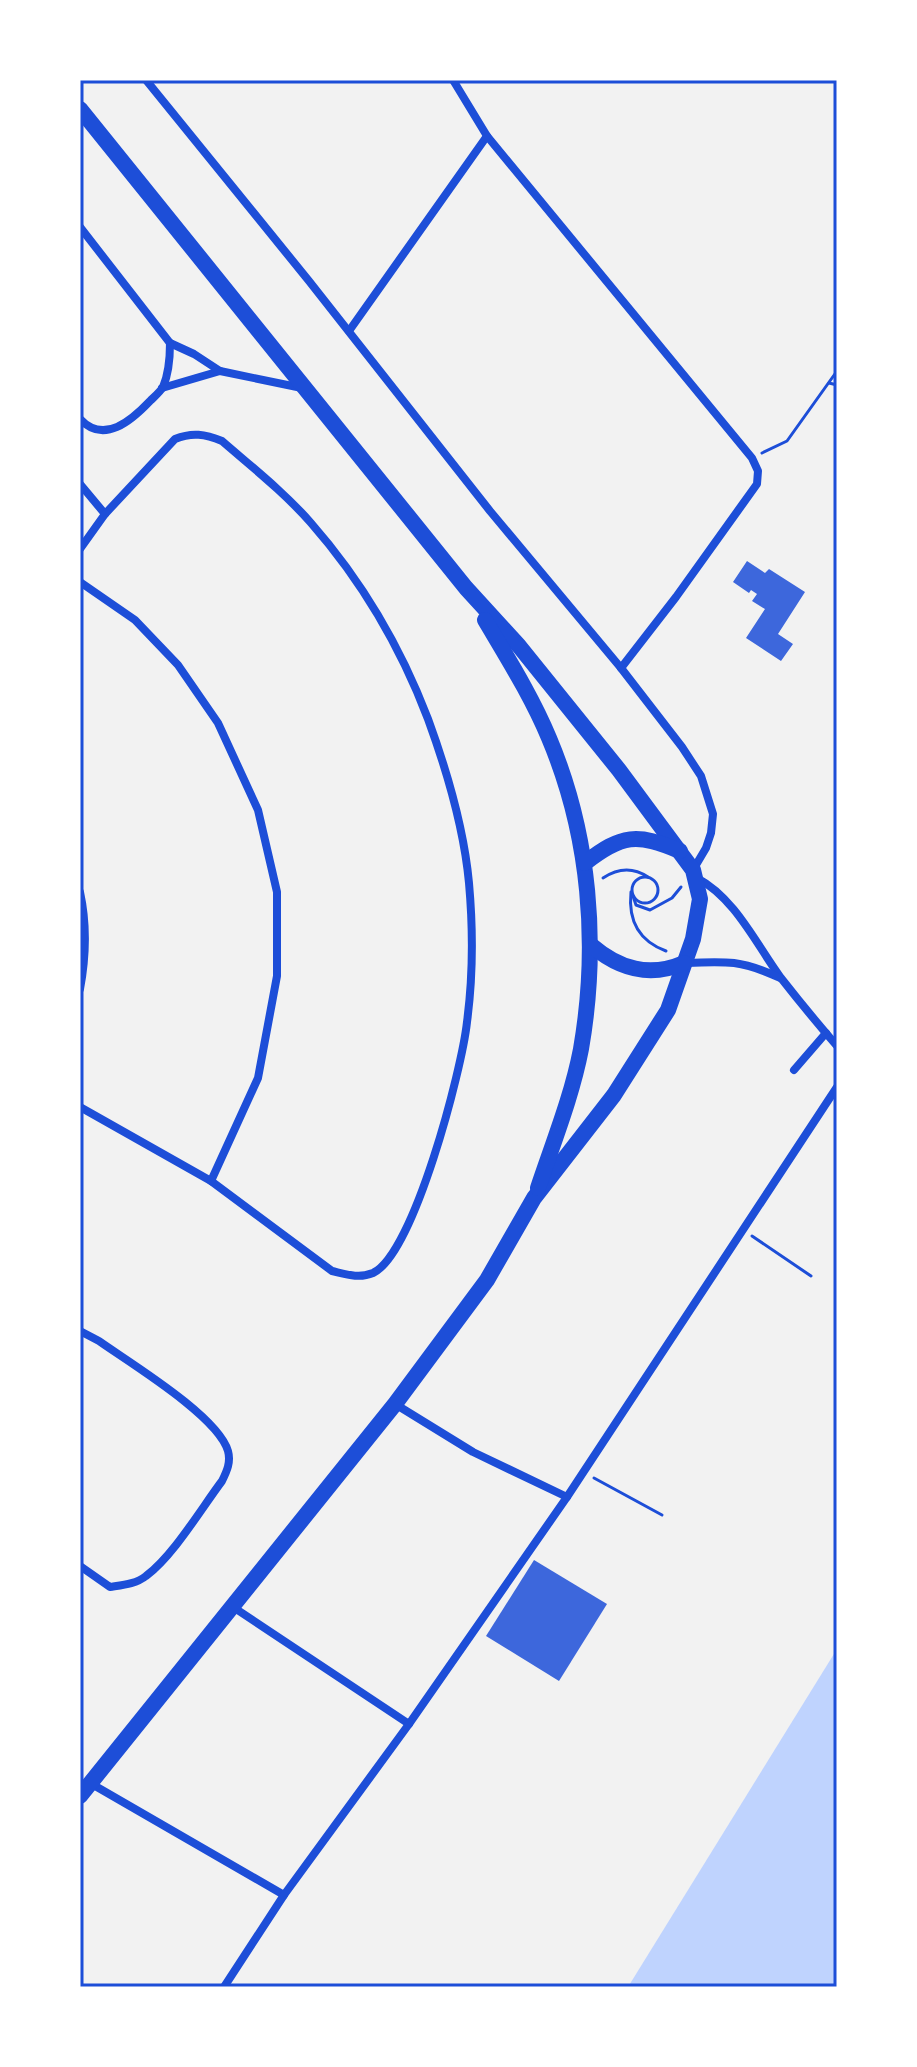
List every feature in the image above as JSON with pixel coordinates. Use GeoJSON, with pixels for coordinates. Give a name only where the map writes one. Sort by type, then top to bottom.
{"type":"FeatureCollection","features":[{"type":"Feature","properties":{"kind":"main road"},"geometry":{"type":"LineString","coordinates":[[80,109],[466,588],[519,646],[619,770],[695,874],[700,899],[693,939],[668,1010],[614,1095],[534,1198],[487,1280],[395,1404],[85,1790]]}},
{"type":"Feature","properties":{"kind":"main road"},"geometry":{"type":"LineString","coordinates":[[466,588],[523,684],[549,738],[569,792],[585,863],[591,945],[581,1050],[534,1198]]}},
{"type":"Feature","properties":{"kind":"main road"},"geometry":{"type":"LineString","coordinates":[[585,863],[612,844],[631,839],[651,839],[681,852]]}},
{"type":"Feature","properties":{"kind":"main road"},"geometry":{"type":"LineString","coordinates":[[591,945],[622,966],[645,971],[669,969],[686,959]]}},
{"type":"Feature","properties":{"kind":"street"},"geometry":{"type":"LineString","coordinates":[[146,80],[682,747],[701,776],[713,814],[711,833],[695,874],[724,897],[781,978],[837,1046]]}},
{"type":"Feature","properties":{"kind":"street"},"geometry":{"type":"LineString","coordinates":[[453,80],[487,136],[752,458],[758,471],[757,484],[621,668]]}},
{"type":"Feature","properties":{"kind":"street"},"geometry":{"type":"LineString","coordinates":[[349,331],[487,136]]}},
{"type":"Feature","properties":{"kind":"street"},"geometry":{"type":"LineString","coordinates":[[80,227],[170,343],[220,371],[306,389]]}},
{"type":"Feature","properties":{"kind":"street"},"geometry":{"type":"LineString","coordinates":[[80,419],[85,425],[98,430],[113,430],[127,424],[162,388],[169,367],[170,343]]}},
{"type":"Feature","properties":{"kind":"street"},"geometry":{"type":"LineString","coordinates":[[162,388],[220,371]]}},
{"type":"Feature","properties":{"kind":"street"},"geometry":{"type":"LineString","coordinates":[[80,549],[105,514],[175,439],[186,435],[206,434],[222,441],[310,521],[354,579],[389,633],[428,719],[455,804],[469,882],[471,963],[467,1023],[452,1097],[427,1177],[394,1253],[372,1273],[353,1276],[332,1271],[211,1181],[80,1107]]}},
{"type":"Feature","properties":{"kind":"street"},"geometry":{"type":"LineString","coordinates":[[80,484],[105,514]]}},
{"type":"Feature","properties":{"kind":"street"},"geometry":{"type":"LineString","coordinates":[[80,582],[135,620],[178,665],[218,723],[258,810],[277,892],[277,976],[258,1078],[211,1181]]}},
{"type":"Feature","properties":{"kind":"street"},"geometry":{"type":"LineString","coordinates":[[80,892],[85,912],[85,950],[80,989]]}},
{"type":"Feature","properties":{"kind":"street"},"geometry":{"type":"LineString","coordinates":[[686,959],[735,961],[754,965],[781,978]]}},
{"type":"Feature","properties":{"kind":"street"},"geometry":{"type":"LineString","coordinates":[[794,1070],[826,1033]]}},
{"type":"Feature","properties":{"kind":"street"},"geometry":{"type":"LineString","coordinates":[[224,1987],[284,1895],[409,1724],[584,1473],[837,1087]]}},
{"type":"Feature","properties":{"kind":"street"},"geometry":{"type":"LineString","coordinates":[[80,1331],[99,1341],[212,1425],[229,1453],[228,1468],[222,1481],[162,1561],[145,1578],[128,1585],[110,1587],[80,1566]]}},
{"type":"Feature","properties":{"kind":"street"},"geometry":{"type":"LineString","coordinates":[[395,1404],[473,1452],[567,1497]]}},
{"type":"Feature","properties":{"kind":"street"},"geometry":{"type":"LineString","coordinates":[[233,1607],[409,1724]]}},
{"type":"Feature","properties":{"kind":"street"},"geometry":{"type":"LineString","coordinates":[[85,1790],[284,1895]]}},
{"type":"Feature","properties":{"kind":"path"},"geometry":{"type":"LineString","coordinates":[[752,458],[787,441],[837,371]]}},
{"type":"Feature","properties":{"kind":"path"},"geometry":{"type":"LineString","coordinates":[[829,383],[837,385]]}},
{"type":"Feature","properties":{"kind":"path"},"geometry":{"type":"LineString","coordinates":[[587,895],[598,882],[611,873],[623,870],[635,870],[657,886],[655,899],[642,903],[632,894]]}},
{"type":"Feature","properties":{"kind":"path"},"geometry":{"type":"LineString","coordinates":[[632,894],[636,905],[650,910],[672,898],[695,874]]}},
{"type":"Feature","properties":{"kind":"path"},"geometry":{"type":"LineString","coordinates":[[648,877],[635,881],[632,919],[653,947],[686,959]]}},
{"type":"Feature","properties":{"kind":"path"},"geometry":{"type":"LineString","coordinates":[[743,1229],[811,1276]]}},
{"type":"Feature","properties":{"kind":"path"},"geometry":{"type":"LineString","coordinates":[[584,1473],[662,1515]]}},
{"type":"Feature","properties":{"kind":"water"},"geometry":{"type":"Polygon","coordinates":[[[837,1649],[837,1987],[628,1987],[837,1649]]]}},
{"type":"Feature","properties":{"kind":"building"},"geometry":{"type":"Polygon","coordinates":[[[747,561],[765,573],[769,569],[805,592],[778,634],[793,644],[781,661],[746,638],[765,609],[752,601],[757,594],[751,590],[749,593],[733,582],[747,561]]]}},
{"type":"Feature","properties":{"kind":"building"},"geometry":{"type":"Polygon","coordinates":[[[534,1560],[607,1604],[559,1681],[486,1636],[534,1560]]]}}]}
